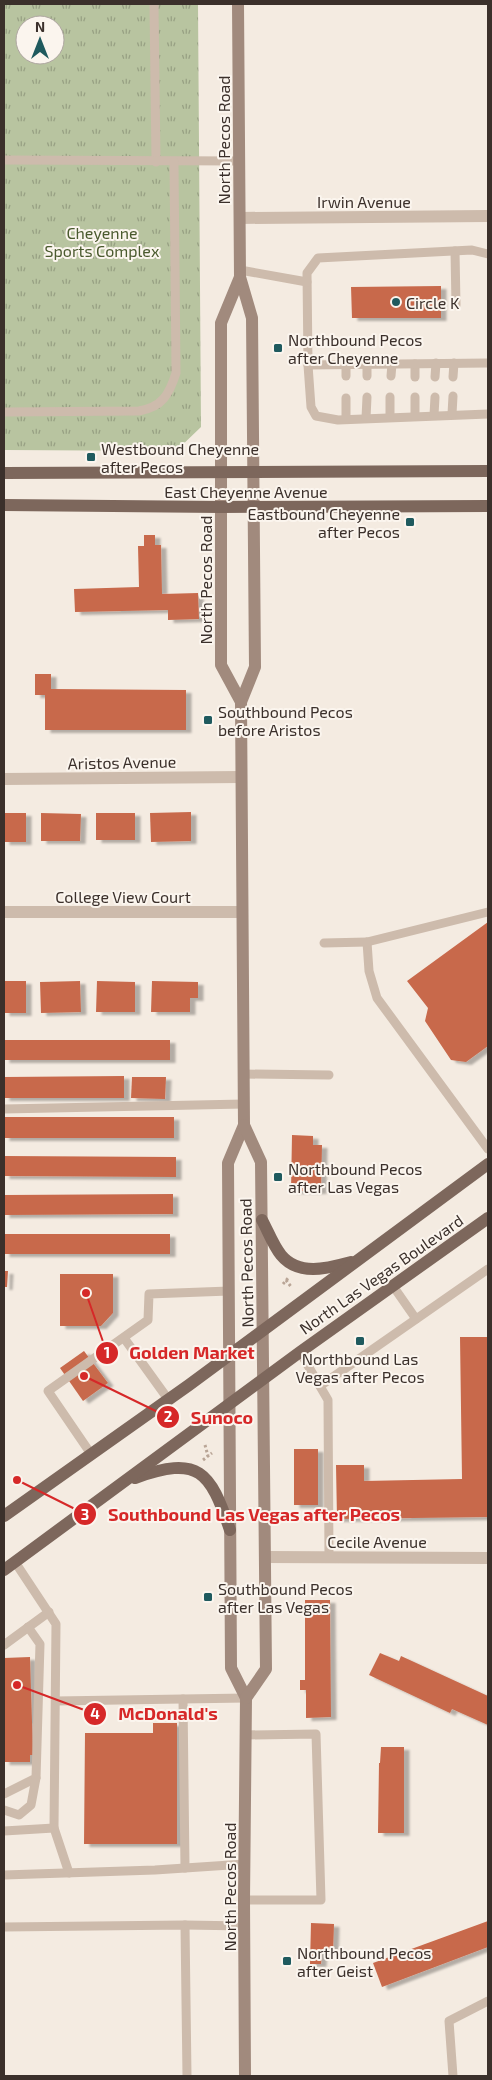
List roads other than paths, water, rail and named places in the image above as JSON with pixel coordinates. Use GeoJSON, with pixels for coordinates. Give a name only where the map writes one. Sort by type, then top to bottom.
{"type":"FeatureCollection","features":[{"type":"Feature","properties":{"kind":"main road","name":"North Pecos Road"},"geometry":{"type":"LineString","coordinates":[[238,4],[240,273],[252,318],[255,667],[240,702],[244,1125],[228,1163],[231,1668],[246,1698],[245,2076]]}},
{"type":"Feature","properties":{"kind":"main road","name":"North Pecos Road"},"geometry":{"type":"LineString","coordinates":[[240,273],[221,323],[221,665],[240,702]]}},
{"type":"Feature","properties":{"kind":"main road","name":"East Cheyenne Avenue"},"geometry":{"type":"LineString","coordinates":[[4,473],[488,471]]}},
{"type":"Feature","properties":{"kind":"main road","name":"East Cheyenne Avenue"},"geometry":{"type":"LineString","coordinates":[[4,505],[221,507],[488,506]]}},
{"type":"Feature","properties":{"kind":"main road","name":"North Pecos Road"},"geometry":{"type":"LineString","coordinates":[[244,1125],[261,1162],[266,1669],[246,1698]]}},
{"type":"Feature","properties":{"kind":"main road","name":"North Las Vegas Boulevard"},"geometry":{"type":"LineString","coordinates":[[4,1516],[229,1356],[488,1164]]}},
{"type":"Feature","properties":{"kind":"main road","name":"North Las Vegas Boulevard"},"geometry":{"type":"LineString","coordinates":[[4,1570],[229,1403],[488,1218]]}},
{"type":"Feature","properties":{"kind":"main road"},"geometry":{"type":"LineString","coordinates":[[262,1220],[282,1256],[296,1266],[307,1270],[324,1270],[359,1260]]}},
{"type":"Feature","properties":{"kind":"main road"},"geometry":{"type":"LineString","coordinates":[[121,1483],[151,1472],[176,1468],[191,1469],[204,1475],[216,1491],[230,1530]]}},
{"type":"Feature","properties":{"kind":"street","name":"Irwin Avenue"},"geometry":{"type":"LineString","coordinates":[[240,218],[488,216]]}},
{"type":"Feature","properties":{"kind":"street","name":"Aristos Avenue"},"geometry":{"type":"LineString","coordinates":[[4,779],[241,777]]}},
{"type":"Feature","properties":{"kind":"street","name":"College View Court"},"geometry":{"type":"LineString","coordinates":[[4,912],[242,912]]}},
{"type":"Feature","properties":{"kind":"street","name":"Cecile Avenue"},"geometry":{"type":"LineString","coordinates":[[265,1557],[488,1558]]}},
{"type":"Feature","properties":{"kind":"lane"},"geometry":{"type":"LineString","coordinates":[[154,4],[156,162]]}},
{"type":"Feature","properties":{"kind":"lane"},"geometry":{"type":"LineString","coordinates":[[4,160],[239,161]]}},
{"type":"Feature","properties":{"kind":"lane"},"geometry":{"type":"LineString","coordinates":[[4,412],[138,411],[151,409],[170,391],[176,373],[174,162]]}},
{"type":"Feature","properties":{"kind":"lane"},"geometry":{"type":"LineString","coordinates":[[488,254],[472,250],[318,258],[307,273],[308,365],[311,407],[316,416],[346,419],[488,414]]}},
{"type":"Feature","properties":{"kind":"lane"},"geometry":{"type":"LineString","coordinates":[[455,251],[456,305]]}},
{"type":"Feature","properties":{"kind":"lane"},"geometry":{"type":"LineString","coordinates":[[240,273],[307,282]]}},
{"type":"Feature","properties":{"kind":"lane"},"geometry":{"type":"LineString","coordinates":[[308,365],[488,362]]}},
{"type":"Feature","properties":{"kind":"lane"},"geometry":{"type":"LineString","coordinates":[[435,377],[436,363]]}},
{"type":"Feature","properties":{"kind":"lane"},"geometry":{"type":"LineString","coordinates":[[453,377],[454,363]]}},
{"type":"Feature","properties":{"kind":"lane"},"geometry":{"type":"LineString","coordinates":[[367,364],[367,376]]}},
{"type":"Feature","properties":{"kind":"lane"},"geometry":{"type":"LineString","coordinates":[[392,364],[392,376]]}},
{"type":"Feature","properties":{"kind":"lane"},"geometry":{"type":"LineString","coordinates":[[415,364],[415,377]]}},
{"type":"Feature","properties":{"kind":"lane"},"geometry":{"type":"LineString","coordinates":[[346,365],[346,376]]}},
{"type":"Feature","properties":{"kind":"lane"},"geometry":{"type":"LineString","coordinates":[[415,396],[415,416]]}},
{"type":"Feature","properties":{"kind":"lane"},"geometry":{"type":"LineString","coordinates":[[434,415],[435,396]]}},
{"type":"Feature","properties":{"kind":"lane"},"geometry":{"type":"LineString","coordinates":[[452,414],[453,396]]}},
{"type":"Feature","properties":{"kind":"lane"},"geometry":{"type":"LineString","coordinates":[[366,418],[367,397]]}},
{"type":"Feature","properties":{"kind":"lane"},"geometry":{"type":"LineString","coordinates":[[390,397],[390,418]]}},
{"type":"Feature","properties":{"kind":"lane"},"geometry":{"type":"LineString","coordinates":[[346,398],[346,419]]}},
{"type":"Feature","properties":{"kind":"lane"},"geometry":{"type":"LineString","coordinates":[[324,944],[367,942],[488,912]]}},
{"type":"Feature","properties":{"kind":"lane"},"geometry":{"type":"LineString","coordinates":[[367,942],[368,971],[377,998],[488,1149]]}},
{"type":"Feature","properties":{"kind":"lane"},"geometry":{"type":"LineString","coordinates":[[244,1074],[329,1075]]}},
{"type":"Feature","properties":{"kind":"lane"},"geometry":{"type":"LineString","coordinates":[[4,1109],[244,1104]]}},
{"type":"Feature","properties":{"kind":"lane"},"geometry":{"type":"LineString","coordinates":[[320,1386],[488,1269]]}},
{"type":"Feature","properties":{"kind":"lane"},"geometry":{"type":"LineString","coordinates":[[393,1286],[416,1319]]}},
{"type":"Feature","properties":{"kind":"lane"},"geometry":{"type":"LineString","coordinates":[[91,1454],[48,1391],[148,1320],[149,1294],[229,1291]]}},
{"type":"Feature","properties":{"kind":"lane"},"geometry":{"type":"LineString","coordinates":[[124,1338],[168,1399]]}},
{"type":"Feature","properties":{"kind":"lane"},"geometry":{"type":"LineString","coordinates":[[300,1352],[328,1400],[329,1557]]}},
{"type":"Feature","properties":{"kind":"lane"},"geometry":{"type":"LineString","coordinates":[[15,1562],[56,1624],[54,1828],[69,1873]]}},
{"type":"Feature","properties":{"kind":"lane"},"geometry":{"type":"LineString","coordinates":[[4,1645],[49,1612]]}},
{"type":"Feature","properties":{"kind":"lane"},"geometry":{"type":"LineString","coordinates":[[4,1810],[19,1815],[31,1805],[36,1778],[40,1644],[28,1627]]}},
{"type":"Feature","properties":{"kind":"lane"},"geometry":{"type":"LineString","coordinates":[[56,1701],[246,1698]]}},
{"type":"Feature","properties":{"kind":"lane"},"geometry":{"type":"LineString","coordinates":[[184,1699],[185,1868]]}},
{"type":"Feature","properties":{"kind":"lane"},"geometry":{"type":"LineString","coordinates":[[244,1900],[320,1900],[316,1734],[246,1735]]}},
{"type":"Feature","properties":{"kind":"lane"},"geometry":{"type":"LineString","coordinates":[[4,1794],[36,1778]]}},
{"type":"Feature","properties":{"kind":"lane"},"geometry":{"type":"LineString","coordinates":[[4,1831],[54,1828]]}},
{"type":"Feature","properties":{"kind":"lane"},"geometry":{"type":"LineString","coordinates":[[4,1875],[245,1864]]}},
{"type":"Feature","properties":{"kind":"lane"},"geometry":{"type":"LineString","coordinates":[[185,1926],[187,2076]]}},
{"type":"Feature","properties":{"kind":"lane"},"geometry":{"type":"LineString","coordinates":[[4,1927],[245,1926]]}},
{"type":"Feature","properties":{"kind":"lane"},"geometry":{"type":"LineString","coordinates":[[453,2076],[448,2021],[488,2001]]}},
{"type":"Feature","properties":{"kind":"place","name":"Circle K"},"geometry":{"type":"Point","coordinates":[396,302]}},
{"type":"Feature","properties":{"kind":"place","name":"Northbound Pecos after Cheyenne"},"geometry":{"type":"Point","coordinates":[278,348]}},
{"type":"Feature","properties":{"kind":"place","name":"Westbound Cheyenne after Pecos"},"geometry":{"type":"Point","coordinates":[91,457]}},
{"type":"Feature","properties":{"kind":"place","name":"Eastbound Cheyenne after Pecos"},"geometry":{"type":"Point","coordinates":[410,522]}},
{"type":"Feature","properties":{"kind":"place","name":"Southbound Pecos before Aristos"},"geometry":{"type":"Point","coordinates":[208,720]}},
{"type":"Feature","properties":{"kind":"place","name":"Northbound Pecos after Las Vegas"},"geometry":{"type":"Point","coordinates":[278,1177]}},
{"type":"Feature","properties":{"kind":"place","name":"Golden Market"},"geometry":{"type":"Point","coordinates":[86,1293]}},
{"type":"Feature","properties":{"kind":"place","name":"Northbound Las Vegas after Pecos"},"geometry":{"type":"Point","coordinates":[360,1341]}},
{"type":"Feature","properties":{"kind":"place","name":"Sunoco"},"geometry":{"type":"Point","coordinates":[84,1376]}},
{"type":"Feature","properties":{"kind":"place","name":"Southbound Las Vegas after Pecos"},"geometry":{"type":"Point","coordinates":[17,1480]}},
{"type":"Feature","properties":{"kind":"place","name":"Southbound Pecos after Las Vegas"},"geometry":{"type":"Point","coordinates":[208,1597]}},
{"type":"Feature","properties":{"kind":"place","name":"McDonald's"},"geometry":{"type":"Point","coordinates":[17,1685]}},
{"type":"Feature","properties":{"kind":"place","name":"Northbound Pecos after Geist"},"geometry":{"type":"Point","coordinates":[287,1961]}},
{"type":"Feature","properties":{"kind":"park label","name":"Cheyenne Sports Complex"},"geometry":{"type":"Point","coordinates":[102,241]}}]}
